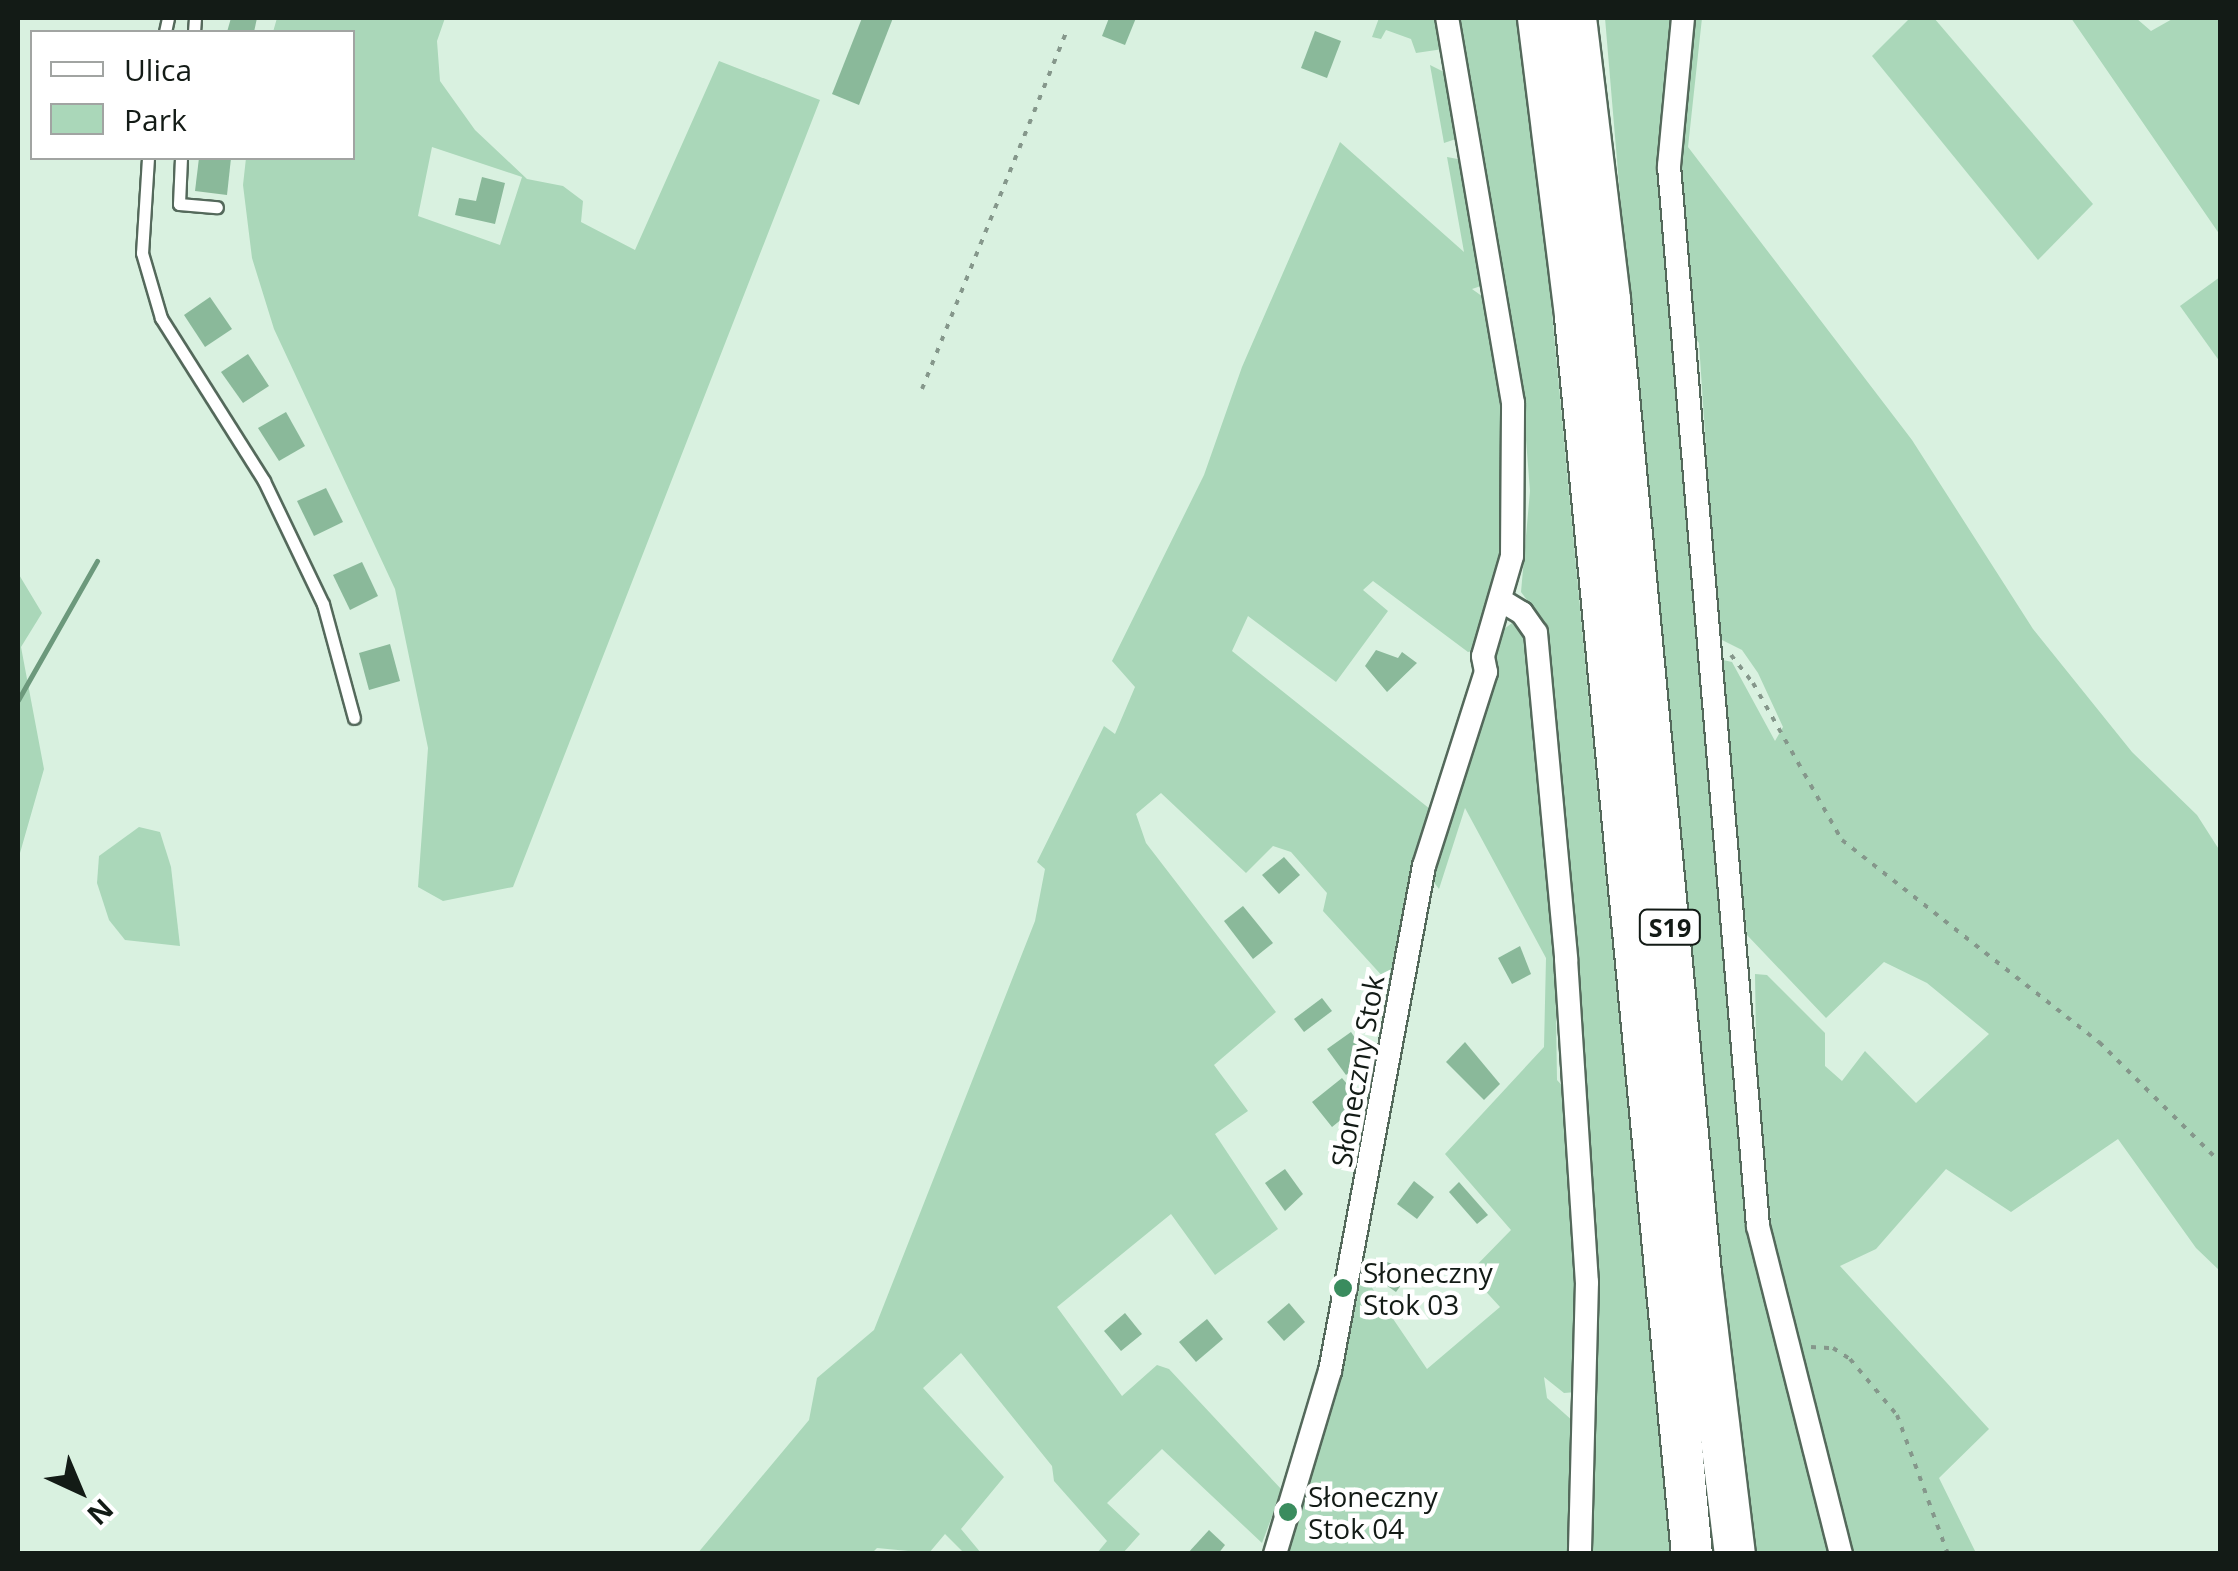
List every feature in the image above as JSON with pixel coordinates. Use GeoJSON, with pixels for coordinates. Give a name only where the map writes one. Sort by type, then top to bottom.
{"type":"FeatureCollection","features":[{"type":"Feature","properties":{"kind":"highway","name":"S19"},"geometry":{"type":"LineString","coordinates":[[1538,18],[1576,317],[1692,1554]]}},
{"type":"Feature","properties":{"kind":"highway","name":"S19"},"geometry":{"type":"LineString","coordinates":[[1576,18],[1614,337],[1701,1274],[1736,1554]]}},
{"type":"Feature","properties":{"kind":"street","name":"Słoneczny Stok"},"geometry":{"type":"LineString","coordinates":[[1275,1554],[1330,1371],[1424,866],[1502,601],[1517,508],[1514,420],[1447,18]]}},
{"type":"Feature","properties":{"kind":"street"},"geometry":{"type":"LineString","coordinates":[[1683,18],[1669,166],[1758,1226],[1841,1554]]}},
{"type":"Feature","properties":{"kind":"street"},"geometry":{"type":"LineString","coordinates":[[1502,601],[1522,613],[1536,633],[1566,959],[1588,1282],[1580,1554]]}},
{"type":"Feature","properties":{"kind":"lane"},"geometry":{"type":"LineString","coordinates":[[148,160],[142,253],[160,318],[264,481],[323,604],[354,718]]}},
{"type":"Feature","properties":{"kind":"lane"},"geometry":{"type":"LineString","coordinates":[[182,160],[179,204],[216,208]]}},
{"type":"Feature","properties":{"kind":"path"},"geometry":{"type":"LineString","coordinates":[[922,389],[1066,33]]}},
{"type":"Feature","properties":{"kind":"path"},"geometry":{"type":"LineString","coordinates":[[1711,650],[1734,656],[1754,683],[1842,840],[2099,1042],[2220,1162]]}},
{"type":"Feature","properties":{"kind":"path"},"geometry":{"type":"LineString","coordinates":[[1787,1352],[1833,1348],[1874,1383],[1912,1444],[1948,1554]]}},
{"type":"Feature","properties":{"kind":"green space"},"geometry":{"type":"Polygon","coordinates":[[[277,18],[445,18],[437,41],[440,81],[475,130],[527,179],[563,186],[583,201],[581,222],[635,250],[719,61],[820,100],[513,887],[443,901],[418,887],[428,748],[395,589],[274,329],[252,258],[243,185],[246,160],[355,160],[355,30],[274,30],[277,18]],[[432,147],[418,216],[500,245],[522,177],[432,147]]]}},
{"type":"Feature","properties":{"kind":"green space"},"geometry":{"type":"Polygon","coordinates":[[[1379,18],[1437,18],[1443,49],[1416,53],[1411,39],[1386,30],[1381,39],[1372,37],[1379,18]]]}},
{"type":"Feature","properties":{"kind":"green space"},"geometry":{"type":"Polygon","coordinates":[[[1457,18],[1524,18],[1670,1553],[1590,1553],[1593,1392],[1543,622],[1521,592],[1530,491],[1524,414],[1457,18]]]}},
{"type":"Feature","properties":{"kind":"green space"},"geometry":{"type":"Polygon","coordinates":[[[1605,18],[1676,18],[1665,85],[1762,1286],[1831,1553],[1751,1553],[1732,1419],[1660,670],[1605,18]]]}},
{"type":"Feature","properties":{"kind":"green space"},"geometry":{"type":"Polygon","coordinates":[[[1689,18],[1702,18],[1688,147],[1912,440],[2033,629],[2132,752],[2197,815],[2220,851],[2220,1271],[2196,1248],[2118,1139],[2011,1212],[1946,1169],[1876,1249],[1840,1266],[1989,1429],[1939,1478],[1976,1553],[1848,1553],[1776,1263],[1757,1106],[1755,974],[1767,975],[1825,1033],[1825,1066],[1842,1081],[1865,1051],[1916,1103],[1989,1034],[1927,983],[1884,962],[1826,1018],[1747,935],[1720,683],[1723,660],[1732,662],[1775,741],[1783,727],[1758,673],[1742,650],[1722,640],[1717,615],[1699,343],[1692,334],[1678,202],[1689,18]]]}},
{"type":"Feature","properties":{"kind":"green space"},"geometry":{"type":"Polygon","coordinates":[[[1910,18],[1934,18],[2093,204],[2038,260],[1872,56],[1910,18]]]}},
{"type":"Feature","properties":{"kind":"green space"},"geometry":{"type":"Polygon","coordinates":[[[2071,18],[2136,18],[2151,31],[2174,18],[2220,18],[2220,235],[2071,18]]]}},
{"type":"Feature","properties":{"kind":"green space"},"geometry":{"type":"Polygon","coordinates":[[[1430,65],[1448,74],[1456,139],[1444,143],[1430,65]]]}},
{"type":"Feature","properties":{"kind":"green space"},"geometry":{"type":"Polygon","coordinates":[[[1340,142],[1464,252],[1447,157],[1463,160],[1484,285],[1472,289],[1486,299],[1508,467],[1507,530],[1479,649],[1468,652],[1373,581],[1363,590],[1388,611],[1336,682],[1248,616],[1232,651],[1430,809],[1395,990],[1323,911],[1327,893],[1291,852],[1273,846],[1246,873],[1161,793],[1136,814],[1146,843],[1276,1012],[1214,1065],[1248,1111],[1215,1134],[1278,1229],[1215,1275],[1171,1214],[1057,1307],[1122,1396],[1157,1365],[1169,1369],[1282,1490],[1262,1543],[1162,1449],[1107,1503],[1140,1534],[1123,1553],[1097,1553],[1107,1541],[1054,1481],[1052,1466],[961,1353],[923,1388],[1004,1477],[961,1529],[981,1553],[964,1553],[945,1534],[929,1553],[877,1548],[871,1554],[697,1554],[809,1420],[817,1378],[874,1330],[1035,921],[1045,869],[1037,862],[1104,726],[1115,734],[1135,687],[1112,661],[1204,475],[1242,367],[1340,142]]]}},
{"type":"Feature","properties":{"kind":"green space"},"geometry":{"type":"Polygon","coordinates":[[[2220,277],[2220,362],[2180,306],[2220,277]]]}},
{"type":"Feature","properties":{"kind":"green space"},"geometry":{"type":"Polygon","coordinates":[[[18,573],[42,613],[21,647],[44,769],[18,860],[18,573]]]}},
{"type":"Feature","properties":{"kind":"green space"},"geometry":{"type":"Polygon","coordinates":[[[1512,623],[1529,642],[1555,952],[1557,1080],[1567,1091],[1581,1287],[1576,1392],[1564,1393],[1544,1377],[1547,1398],[1574,1422],[1569,1553],[1283,1554],[1358,1267],[1427,1369],[1500,1307],[1469,1273],[1511,1230],[1445,1154],[1544,1047],[1546,958],[1465,808],[1439,889],[1432,880],[1504,629],[1512,623]]]}},
{"type":"Feature","properties":{"kind":"green space"},"geometry":{"type":"Polygon","coordinates":[[[139,827],[160,832],[171,867],[180,946],[125,940],[109,920],[97,883],[99,856],[139,827]]]}},
{"type":"Feature","properties":{"kind":"building"},"geometry":{"type":"Polygon","coordinates":[[[231,18],[257,18],[254,30],[228,30],[231,18]]]}},
{"type":"Feature","properties":{"kind":"building"},"geometry":{"type":"Polygon","coordinates":[[[862,18],[893,18],[859,105],[832,94],[862,18]]]}},
{"type":"Feature","properties":{"kind":"building"},"geometry":{"type":"Polygon","coordinates":[[[1109,18],[1136,18],[1125,45],[1102,36],[1109,18]]]}},
{"type":"Feature","properties":{"kind":"building"},"geometry":{"type":"Polygon","coordinates":[[[1315,31],[1341,41],[1327,78],[1301,68],[1315,31]]]}},
{"type":"Feature","properties":{"kind":"building"},"geometry":{"type":"Polygon","coordinates":[[[199,160],[231,160],[227,195],[195,191],[199,160]]]}},
{"type":"Feature","properties":{"kind":"building"},"geometry":{"type":"Polygon","coordinates":[[[482,177],[505,183],[495,224],[455,215],[459,198],[476,201],[482,177]]]}},
{"type":"Feature","properties":{"kind":"building"},"geometry":{"type":"Polygon","coordinates":[[[210,297],[232,329],[205,347],[184,315],[210,297]]]}},
{"type":"Feature","properties":{"kind":"building"},"geometry":{"type":"Polygon","coordinates":[[[248,354],[269,386],[243,403],[221,372],[248,354]]]}},
{"type":"Feature","properties":{"kind":"building"},"geometry":{"type":"Polygon","coordinates":[[[286,412],[305,446],[279,461],[258,428],[286,412]]]}},
{"type":"Feature","properties":{"kind":"building"},"geometry":{"type":"Polygon","coordinates":[[[326,488],[343,522],[314,536],[297,501],[326,488]]]}},
{"type":"Feature","properties":{"kind":"building"},"geometry":{"type":"Polygon","coordinates":[[[362,562],[378,596],[350,610],[333,575],[362,562]]]}},
{"type":"Feature","properties":{"kind":"building"},"geometry":{"type":"Polygon","coordinates":[[[390,644],[400,681],[369,690],[359,653],[390,644]]]}},
{"type":"Feature","properties":{"kind":"building"},"geometry":{"type":"Polygon","coordinates":[[[1376,650],[1398,658],[1402,652],[1417,663],[1387,692],[1365,666],[1376,650]]]}},
{"type":"Feature","properties":{"kind":"building"},"geometry":{"type":"Polygon","coordinates":[[[1284,857],[1300,875],[1279,894],[1262,875],[1284,857]]]}},
{"type":"Feature","properties":{"kind":"building"},"geometry":{"type":"Polygon","coordinates":[[[1243,906],[1273,943],[1253,959],[1224,921],[1243,906]]]}},
{"type":"Feature","properties":{"kind":"building"},"geometry":{"type":"Polygon","coordinates":[[[1520,946],[1531,974],[1512,984],[1498,958],[1520,946]]]}},
{"type":"Feature","properties":{"kind":"building"},"geometry":{"type":"Polygon","coordinates":[[[1322,998],[1332,1011],[1304,1032],[1294,1019],[1322,998]]]}},
{"type":"Feature","properties":{"kind":"building"},"geometry":{"type":"Polygon","coordinates":[[[1351,1032],[1369,1058],[1346,1075],[1327,1049],[1351,1032]]]}},
{"type":"Feature","properties":{"kind":"building"},"geometry":{"type":"Polygon","coordinates":[[[1465,1042],[1500,1084],[1484,1100],[1446,1062],[1465,1042]]]}},
{"type":"Feature","properties":{"kind":"building"},"geometry":{"type":"Polygon","coordinates":[[[1342,1078],[1358,1097],[1348,1104],[1353,1110],[1332,1127],[1312,1102],[1342,1078]]]}},
{"type":"Feature","properties":{"kind":"building"},"geometry":{"type":"Polygon","coordinates":[[[1285,1169],[1303,1194],[1285,1211],[1265,1183],[1285,1169]]]}},
{"type":"Feature","properties":{"kind":"building"},"geometry":{"type":"Polygon","coordinates":[[[1414,1181],[1434,1197],[1417,1219],[1397,1204],[1414,1181]]]}},
{"type":"Feature","properties":{"kind":"building"},"geometry":{"type":"Polygon","coordinates":[[[1459,1182],[1488,1215],[1477,1224],[1449,1192],[1459,1182]]]}},
{"type":"Feature","properties":{"kind":"building"},"geometry":{"type":"Polygon","coordinates":[[[1387,1262],[1411,1271],[1396,1292],[1376,1278],[1387,1262]]]}},
{"type":"Feature","properties":{"kind":"building"},"geometry":{"type":"Polygon","coordinates":[[[1289,1303],[1305,1322],[1284,1341],[1267,1322],[1289,1303]]]}},
{"type":"Feature","properties":{"kind":"building"},"geometry":{"type":"Polygon","coordinates":[[[1125,1313],[1142,1334],[1121,1351],[1104,1331],[1125,1313]]]}},
{"type":"Feature","properties":{"kind":"building"},"geometry":{"type":"Polygon","coordinates":[[[1207,1319],[1223,1339],[1196,1362],[1179,1342],[1207,1319]]]}},
{"type":"Feature","properties":{"kind":"building"},"geometry":{"type":"Polygon","coordinates":[[[1209,1530],[1225,1545],[1218,1554],[1187,1554],[1209,1530]]]}},
{"type":"Feature","properties":{"kind":"waterway"},"geometry":{"type":"LineString","coordinates":[[18,700],[97,561]]}},
{"type":"Feature","properties":{"kind":"place","name":"Słoneczny Stok 03"},"geometry":{"type":"Point","coordinates":[1343,1288]}},
{"type":"Feature","properties":{"kind":"place","name":"Słoneczny Stok 04"},"geometry":{"type":"Point","coordinates":[1288,1512]}}]}
